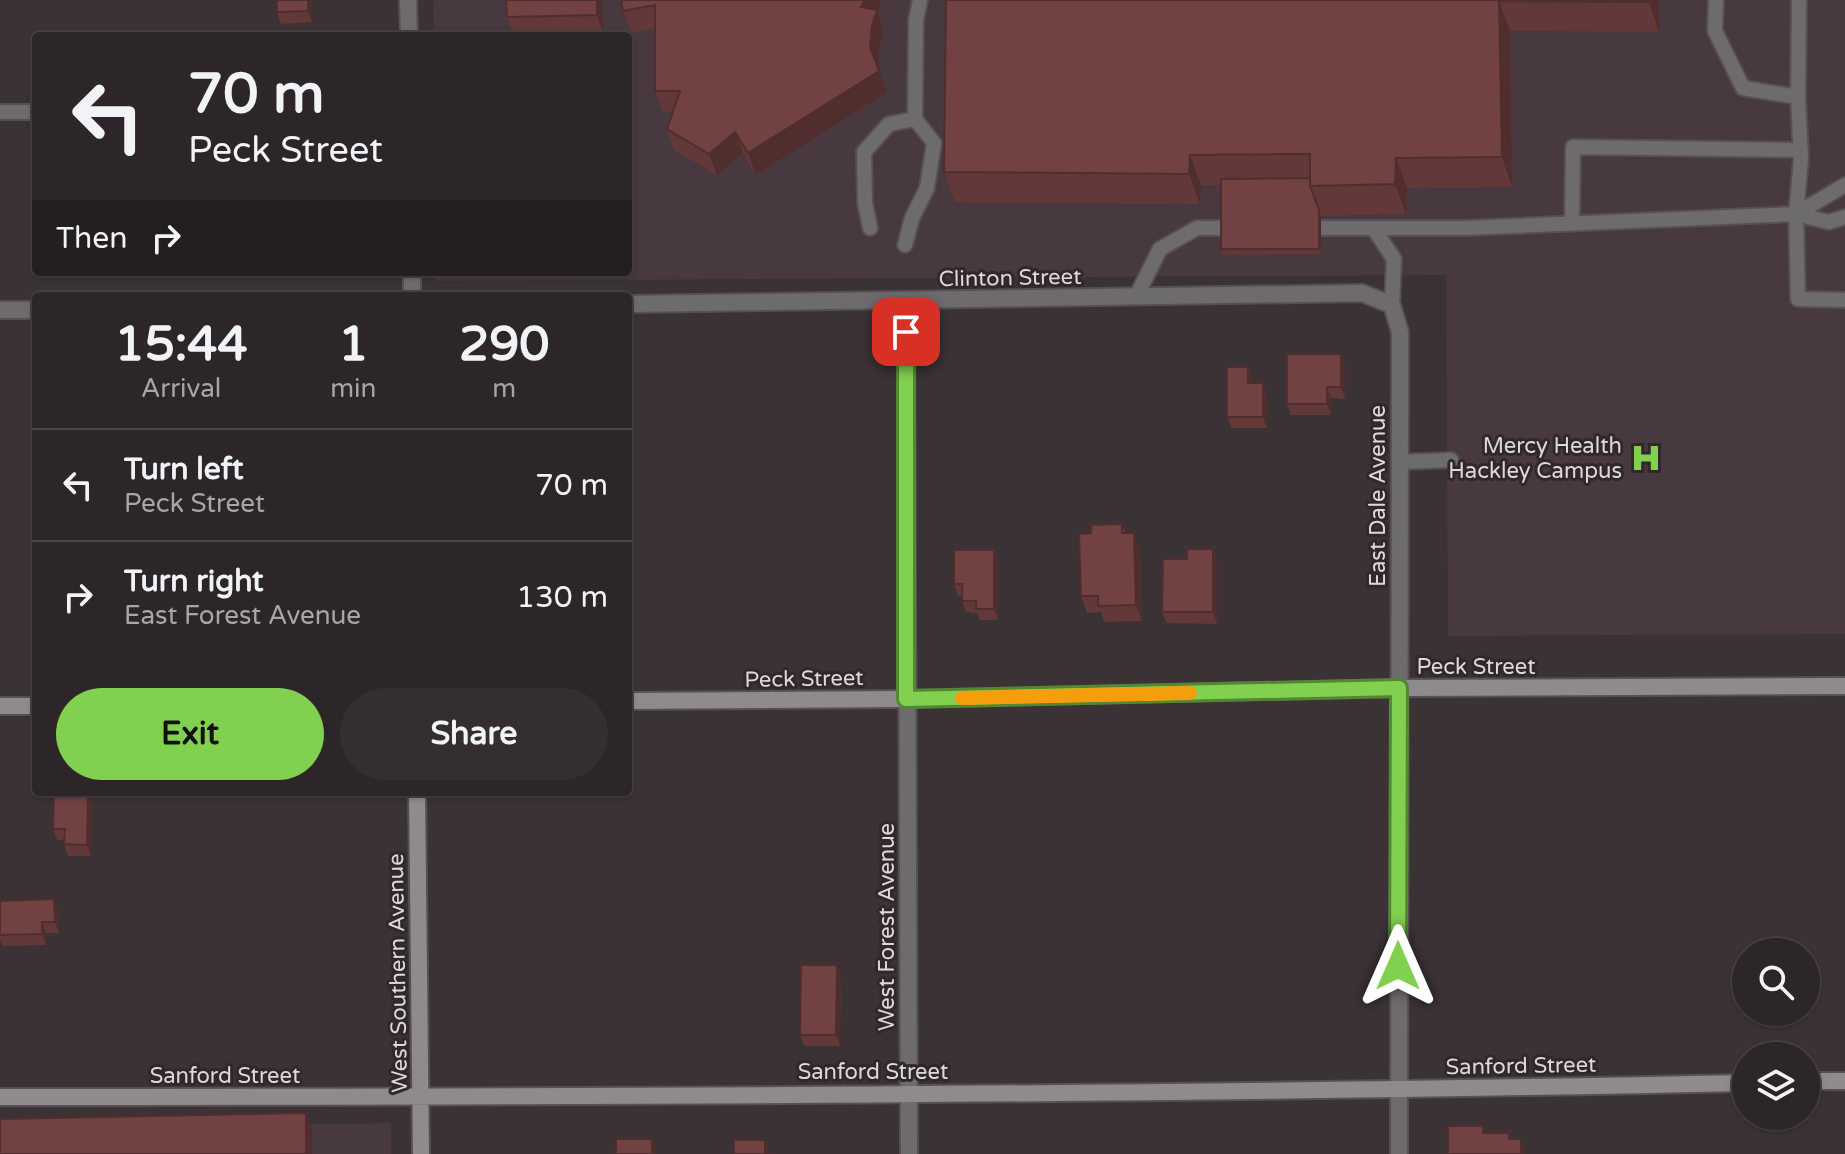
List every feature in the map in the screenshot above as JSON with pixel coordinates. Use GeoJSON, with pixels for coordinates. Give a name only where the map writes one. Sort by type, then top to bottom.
{"type":"FeatureCollection","features":[{"type":"Feature","properties":{"kind":"street"},"geometry":{"type":"LineString","coordinates":[[408,0],[409,32]]}},
{"type":"Feature","properties":{"kind":"street","name":"Clinton Street"},"geometry":{"type":"LineString","coordinates":[[632,304],[1362,293],[1392,305]]}},
{"type":"Feature","properties":{"kind":"street","name":"West Forest Avenue"},"geometry":{"type":"LineString","coordinates":[[906,301],[909,1154]]}},
{"type":"Feature","properties":{"kind":"street","name":"East Dale Avenue"},"geometry":{"type":"LineString","coordinates":[[1392,305],[1400,332],[1399,1154]]}},
{"type":"Feature","properties":{"kind":"street"},"geometry":{"type":"LineString","coordinates":[[0,310],[32,310]]}},
{"type":"Feature","properties":{"kind":"street","name":"Peck Street"},"geometry":{"type":"LineString","coordinates":[[632,701],[906,699],[1399,688],[1845,686]]}},
{"type":"Feature","properties":{"kind":"street"},"geometry":{"type":"LineString","coordinates":[[0,706],[32,706]]}},
{"type":"Feature","properties":{"kind":"street","name":"West Southern Avenue"},"geometry":{"type":"LineString","coordinates":[[417,796],[421,1154]]}},
{"type":"Feature","properties":{"kind":"street"},"geometry":{"type":"LineString","coordinates":[[1820,1081],[1845,1081]]}},
{"type":"Feature","properties":{"kind":"street","name":"Sanford Street"},"geometry":{"type":"LineString","coordinates":[[0,1097],[1398,1090],[1732,1083]]}},
{"type":"Feature","properties":{"kind":"lane"},"geometry":{"type":"LineString","coordinates":[[905,245],[912,218],[927,188],[934,143],[915,119],[916,20],[920,0]]}},
{"type":"Feature","properties":{"kind":"lane"},"geometry":{"type":"LineString","coordinates":[[1716,0],[1715,31],[1743,88],[1798,97]]}},
{"type":"Feature","properties":{"kind":"lane"},"geometry":{"type":"LineString","coordinates":[[1799,0],[1801,150],[1796,214],[1798,299],[1845,300]]}},
{"type":"Feature","properties":{"kind":"lane"},"geometry":{"type":"LineString","coordinates":[[0,112],[32,112]]}},
{"type":"Feature","properties":{"kind":"lane"},"geometry":{"type":"LineString","coordinates":[[870,228],[865,203],[864,152],[889,124],[915,119]]}},
{"type":"Feature","properties":{"kind":"lane"},"geometry":{"type":"LineString","coordinates":[[1572,222],[1573,147],[1801,150]]}},
{"type":"Feature","properties":{"kind":"lane"},"geometry":{"type":"LineString","coordinates":[[1796,214],[1845,185]]}},
{"type":"Feature","properties":{"kind":"lane"},"geometry":{"type":"LineString","coordinates":[[1288,228],[1465,228],[1796,214],[1829,222],[1845,217]]}},
{"type":"Feature","properties":{"kind":"lane"},"geometry":{"type":"LineString","coordinates":[[1136,297],[1160,249],[1197,228],[1258,228]]}},
{"type":"Feature","properties":{"kind":"lane"},"geometry":{"type":"LineString","coordinates":[[1374,229],[1394,259],[1392,305]]}},
{"type":"Feature","properties":{"kind":"lane"},"geometry":{"type":"LineString","coordinates":[[1399,462],[1451,460]]}},
{"type":"Feature","properties":{"kind":"shaded area","name":"Mercy Health Hackley Campus"},"geometry":{"type":"Polygon","coordinates":[[[433,0],[1845,0],[1845,634],[1448,636],[1446,275],[435,281],[435,276],[632,276],[632,32],[434,32],[433,0]]]}},
{"type":"Feature","properties":{"kind":"shaded area"},"geometry":{"type":"Polygon","coordinates":[[[391,1123],[391,1154],[0,1154],[0,1129],[391,1123]]]}},
{"type":"Feature","properties":{"kind":"building"},"geometry":{"type":"Polygon","coordinates":[[[277,0],[308,0],[308,11],[277,12],[277,0]]]}},
{"type":"Feature","properties":{"kind":"building"},"geometry":{"type":"Polygon","coordinates":[[[506,0],[597,0],[597,15],[507,17],[506,0]]]}},
{"type":"Feature","properties":{"kind":"building"},"geometry":{"type":"Polygon","coordinates":[[[621,0],[864,0],[861,7],[877,10],[870,47],[879,71],[748,153],[735,132],[709,154],[667,129],[680,91],[655,91],[655,5],[623,11],[621,0]]]}},
{"type":"Feature","properties":{"kind":"building"},"geometry":{"type":"Polygon","coordinates":[[[946,0],[1649,0],[1649,2],[1499,1],[1502,157],[1396,158],[1395,184],[1310,186],[1310,154],[1190,155],[1189,174],[944,172],[946,0]]]}},
{"type":"Feature","properties":{"kind":"building"},"geometry":{"type":"Polygon","coordinates":[[[1310,178],[1319,210],[1319,249],[1221,249],[1221,179],[1310,178]]]}},
{"type":"Feature","properties":{"kind":"building"},"geometry":{"type":"Polygon","coordinates":[[[1287,354],[1341,354],[1341,387],[1327,387],[1327,404],[1287,404],[1287,354]]]}},
{"type":"Feature","properties":{"kind":"building"},"geometry":{"type":"Polygon","coordinates":[[[1227,367],[1248,367],[1248,383],[1263,383],[1263,417],[1227,417],[1227,367]]]}},
{"type":"Feature","properties":{"kind":"building"},"geometry":{"type":"Polygon","coordinates":[[[1122,524],[1122,533],[1134,533],[1136,605],[1098,606],[1098,596],[1081,596],[1079,534],[1091,533],[1091,525],[1122,524]]]}},
{"type":"Feature","properties":{"kind":"building"},"geometry":{"type":"Polygon","coordinates":[[[1187,549],[1213,549],[1213,612],[1162,612],[1163,559],[1187,559],[1187,549]]]}},
{"type":"Feature","properties":{"kind":"building"},"geometry":{"type":"Polygon","coordinates":[[[954,550],[994,550],[994,609],[976,609],[976,601],[962,601],[962,584],[954,584],[954,550]]]}},
{"type":"Feature","properties":{"kind":"building"},"geometry":{"type":"Polygon","coordinates":[[[54,796],[88,796],[87,845],[64,844],[65,829],[53,829],[54,796]]]}},
{"type":"Feature","properties":{"kind":"building"},"geometry":{"type":"Polygon","coordinates":[[[54,899],[55,922],[42,922],[42,934],[0,935],[0,901],[54,899]]]}},
{"type":"Feature","properties":{"kind":"building"},"geometry":{"type":"Polygon","coordinates":[[[801,965],[837,965],[836,1035],[800,1035],[801,965]]]}},
{"type":"Feature","properties":{"kind":"building"},"geometry":{"type":"Polygon","coordinates":[[[306,1113],[306,1154],[0,1154],[0,1119],[306,1113]]]}},
{"type":"Feature","properties":{"kind":"building"},"geometry":{"type":"Polygon","coordinates":[[[1448,1126],[1483,1126],[1483,1133],[1509,1133],[1509,1139],[1521,1139],[1521,1154],[1448,1154],[1448,1126]]]}},
{"type":"Feature","properties":{"kind":"building"},"geometry":{"type":"Polygon","coordinates":[[[616,1139],[652,1139],[652,1154],[616,1154],[616,1139]]]}},
{"type":"Feature","properties":{"kind":"building"},"geometry":{"type":"Polygon","coordinates":[[[734,1140],[765,1140],[765,1154],[734,1154],[734,1140]]]}},
{"type":"Feature","properties":{"kind":"slow traffic"},"geometry":{"type":"LineString","coordinates":[[962,698],[1190,693]]}},
{"type":"Feature","properties":{"kind":"place","name":"Mercy Health Hackley Campus"},"geometry":{"type":"Point","coordinates":[1646,458]}},
{"type":"Feature","properties":{"kind":"route"},"geometry":{"type":"LineString","coordinates":[[906,332],[906,699],[1399,688],[1398,966]]}}]}
